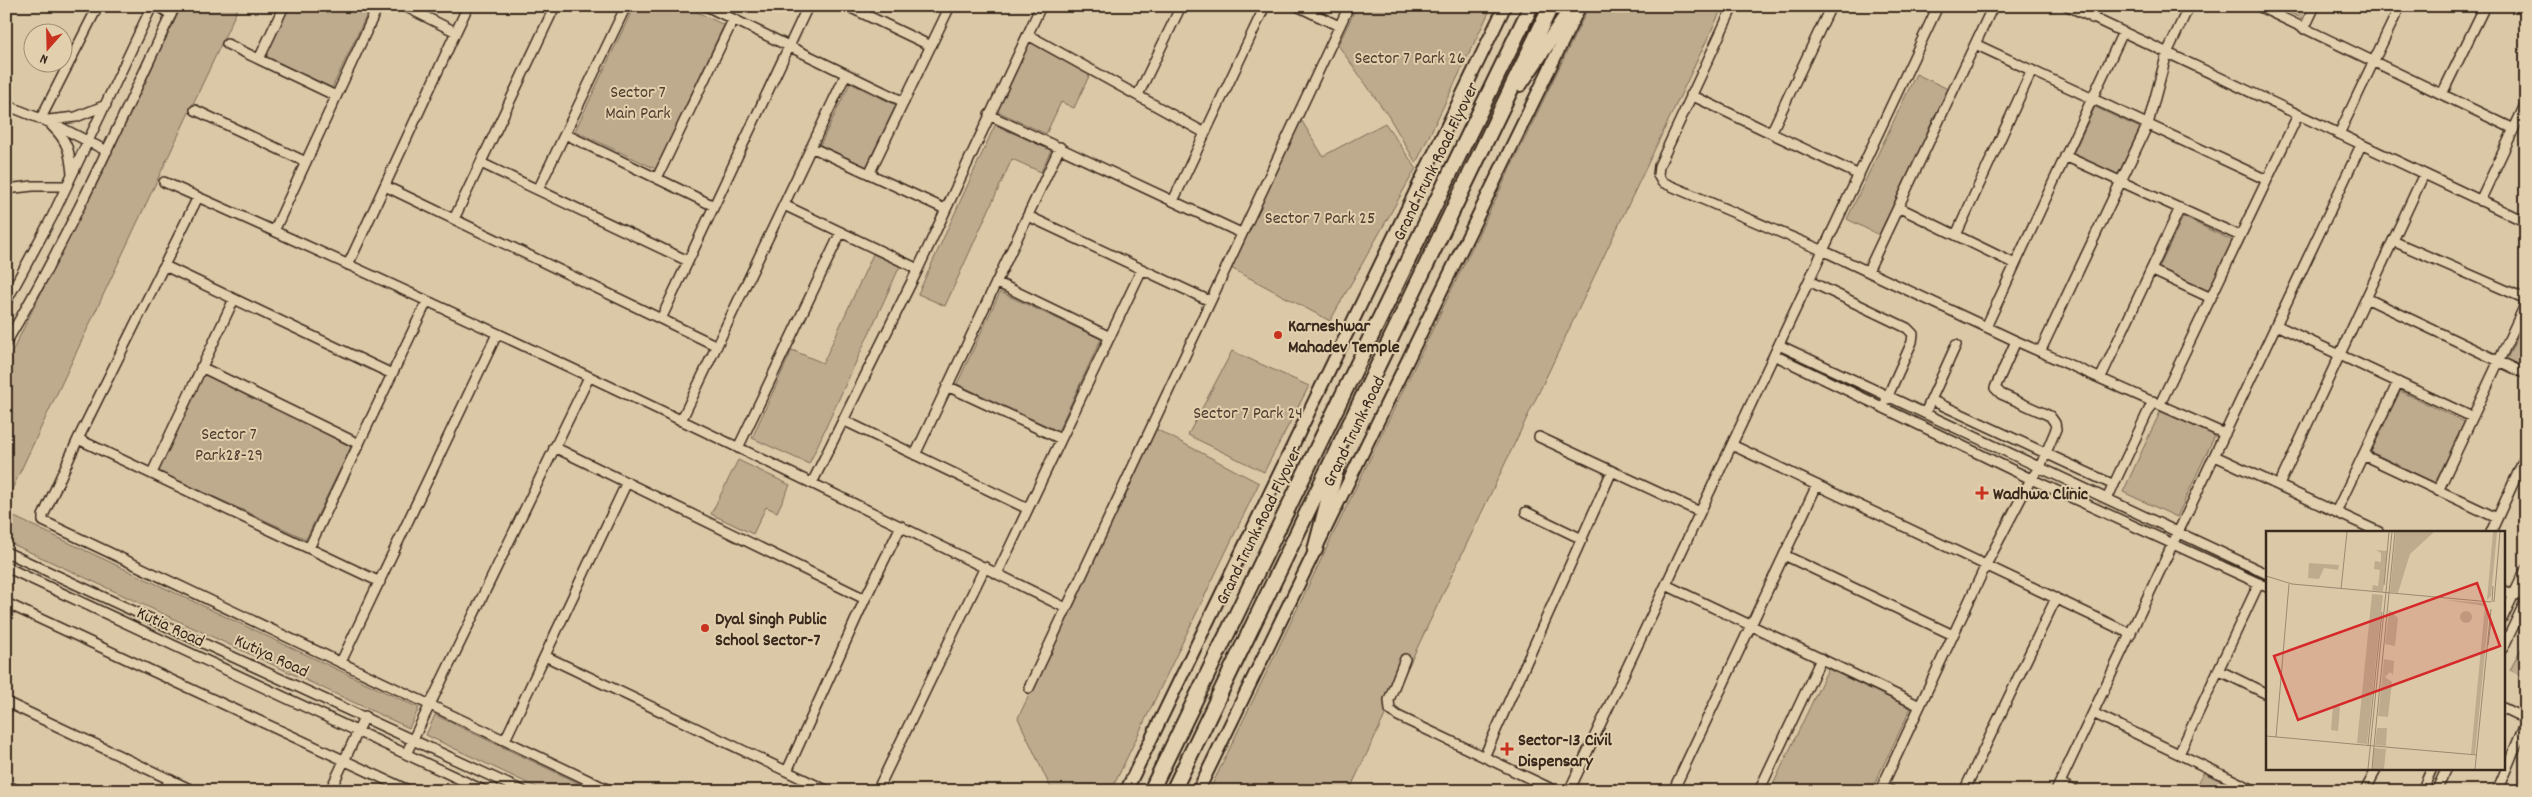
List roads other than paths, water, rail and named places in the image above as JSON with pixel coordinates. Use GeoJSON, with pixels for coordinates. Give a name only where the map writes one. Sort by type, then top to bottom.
{"type":"FeatureCollection","features":[{"type":"Feature","properties":{"kind":"highway","name":"Grand Trunk Road Flyover"},"geometry":{"type":"LineString","coordinates":[[1151,791],[1234,616],[1532,6]]}},
{"type":"Feature","properties":{"kind":"highway","name":"Grand Trunk Road Flyover"},"geometry":{"type":"LineString","coordinates":[[1506,99],[1550,6]]}},
{"type":"Feature","properties":{"kind":"highway"},"geometry":{"type":"LineString","coordinates":[[1506,99],[1522,82],[1573,6]]}},
{"type":"Feature","properties":{"kind":"highway","name":"Grand Trunk Road"},"geometry":{"type":"LineString","coordinates":[[1345,433],[1506,99]]}},
{"type":"Feature","properties":{"kind":"highway"},"geometry":{"type":"LineString","coordinates":[[1315,550],[1345,433]]}},
{"type":"Feature","properties":{"kind":"highway"},"geometry":{"type":"LineString","coordinates":[[1173,791],[1345,433]]}},
{"type":"Feature","properties":{"kind":"main road"},"geometry":{"type":"LineString","coordinates":[[1126,791],[1505,6]]}},
{"type":"Feature","properties":{"kind":"main road","name":"Grand Trunk Road"},"geometry":{"type":"LineString","coordinates":[[1198,791],[1580,6]]}},
{"type":"Feature","properties":{"kind":"street"},"geometry":{"type":"LineString","coordinates":[[43,119],[98,6]]}},
{"type":"Feature","properties":{"kind":"street"},"geometry":{"type":"LineString","coordinates":[[6,302],[67,186],[152,6]]}},
{"type":"Feature","properties":{"kind":"street"},"geometry":{"type":"LineString","coordinates":[[6,343],[35,294],[107,151],[173,10],[159,6]]}},
{"type":"Feature","properties":{"kind":"street"},"geometry":{"type":"LineString","coordinates":[[259,59],[284,6]]}},
{"type":"Feature","properties":{"kind":"street"},"geometry":{"type":"LineString","coordinates":[[274,231],[378,6]]}},
{"type":"Feature","properties":{"kind":"street"},"geometry":{"type":"LineString","coordinates":[[404,6],[456,32]]}},
{"type":"Feature","properties":{"kind":"street"},"geometry":{"type":"LineString","coordinates":[[348,265],[468,6]]}},
{"type":"Feature","properties":{"kind":"street"},"geometry":{"type":"LineString","coordinates":[[454,219],[555,6]]}},
{"type":"Feature","properties":{"kind":"street"},"geometry":{"type":"LineString","coordinates":[[538,190],[626,6]]}},
{"type":"Feature","properties":{"kind":"street"},"geometry":{"type":"LineString","coordinates":[[706,6],[904,102]]}},
{"type":"Feature","properties":{"kind":"street"},"geometry":{"type":"LineString","coordinates":[[661,319],[808,6]]}},
{"type":"Feature","properties":{"kind":"street"},"geometry":{"type":"LineString","coordinates":[[847,6],[931,46]]}},
{"type":"Feature","properties":{"kind":"street"},"geometry":{"type":"LineString","coordinates":[[870,174],[950,6]]}},
{"type":"Feature","properties":{"kind":"street"},"geometry":{"type":"LineString","coordinates":[[812,483],[918,270],[1041,6]]}},
{"type":"Feature","properties":{"kind":"street"},"geometry":{"type":"LineString","coordinates":[[1138,96],[1181,6]]}},
{"type":"Feature","properties":{"kind":"street"},"geometry":{"type":"LineString","coordinates":[[1172,201],[1265,6]]}},
{"type":"Feature","properties":{"kind":"street"},"geometry":{"type":"LineString","coordinates":[[1297,6],[1339,26]]}},
{"type":"Feature","properties":{"kind":"street"},"geometry":{"type":"LineString","coordinates":[[1029,688],[1349,6]]}},
{"type":"Feature","properties":{"kind":"street"},"geometry":{"type":"LineString","coordinates":[[1733,6],[1659,166],[1658,176],[1662,182],[1824,251],[1987,325],[2016,341],[2041,350],[2225,434]]}},
{"type":"Feature","properties":{"kind":"street"},"geometry":{"type":"LineString","coordinates":[[1771,133],[1831,6]]}},
{"type":"Feature","properties":{"kind":"street"},"geometry":{"type":"LineString","coordinates":[[1569,791],[1938,6]]}},
{"type":"Feature","properties":{"kind":"street"},"geometry":{"type":"LineString","coordinates":[[1868,271],[1993,6]]}},
{"type":"Feature","properties":{"kind":"street"},"geometry":{"type":"LineString","coordinates":[[2068,6],[2526,222]]}},
{"type":"Feature","properties":{"kind":"street"},"geometry":{"type":"LineString","coordinates":[[2092,18],[2097,6]]}},
{"type":"Feature","properties":{"kind":"street"},"geometry":{"type":"LineString","coordinates":[[2041,350],[2148,124],[2167,53],[2189,6]]}},
{"type":"Feature","properties":{"kind":"street"},"geometry":{"type":"LineString","coordinates":[[2258,6],[2271,9],[2304,29],[2514,129]]}},
{"type":"Feature","properties":{"kind":"street"},"geometry":{"type":"LineString","coordinates":[[2304,29],[2315,6]]}},
{"type":"Feature","properties":{"kind":"street"},"geometry":{"type":"LineString","coordinates":[[2339,134],[2400,6]]}},
{"type":"Feature","properties":{"kind":"street"},"geometry":{"type":"LineString","coordinates":[[2442,94],[2485,6]]}},
{"type":"Feature","properties":{"kind":"street"},"geometry":{"type":"LineString","coordinates":[[656,178],[733,20]]}},
{"type":"Feature","properties":{"kind":"street"},"geometry":{"type":"LineString","coordinates":[[1987,325],[2123,32]]}},
{"type":"Feature","properties":{"kind":"street"},"geometry":{"type":"LineString","coordinates":[[1028,35],[1205,133]]}},
{"type":"Feature","properties":{"kind":"street"},"geometry":{"type":"LineString","coordinates":[[227,44],[336,96]]}},
{"type":"Feature","properties":{"kind":"street"},"geometry":{"type":"LineString","coordinates":[[1975,44],[2267,180]]}},
{"type":"Feature","properties":{"kind":"street"},"geometry":{"type":"LineString","coordinates":[[1956,235],[2032,70]]}},
{"type":"Feature","properties":{"kind":"street"},"geometry":{"type":"LineString","coordinates":[[681,421],[846,74]]}},
{"type":"Feature","properties":{"kind":"street"},"geometry":{"type":"LineString","coordinates":[[1691,95],[1859,175]]}},
{"type":"Feature","properties":{"kind":"street"},"geometry":{"type":"LineString","coordinates":[[2480,201],[2526,103]]}},
{"type":"Feature","properties":{"kind":"street"},"geometry":{"type":"LineString","coordinates":[[6,105],[43,119],[107,151]]}},
{"type":"Feature","properties":{"kind":"street"},"geometry":{"type":"LineString","coordinates":[[43,119],[76,117],[106,105]]}},
{"type":"Feature","properties":{"kind":"street"},"geometry":{"type":"LineString","coordinates":[[195,110],[306,162]]}},
{"type":"Feature","properties":{"kind":"street"},"geometry":{"type":"LineString","coordinates":[[989,115],[1241,233]]}},
{"type":"Feature","properties":{"kind":"street"},"geometry":{"type":"LineString","coordinates":[[2107,499],[2211,298],[2298,115]]}},
{"type":"Feature","properties":{"kind":"street"},"geometry":{"type":"LineString","coordinates":[[43,119],[66,141],[70,154],[72,175]]}},
{"type":"Feature","properties":{"kind":"street"},"geometry":{"type":"LineString","coordinates":[[565,134],[714,206]]}},
{"type":"Feature","properties":{"kind":"street"},"geometry":{"type":"LineString","coordinates":[[2075,791],[2058,787],[2361,145]]}},
{"type":"Feature","properties":{"kind":"street"},"geometry":{"type":"LineString","coordinates":[[811,147],[945,209]]}},
{"type":"Feature","properties":{"kind":"street"},"geometry":{"type":"LineString","coordinates":[[915,455],[1060,147]]}},
{"type":"Feature","properties":{"kind":"street"},"geometry":{"type":"LineString","coordinates":[[2065,156],[2240,236]]}},
{"type":"Feature","properties":{"kind":"street"},"geometry":{"type":"LineString","coordinates":[[481,163],[688,261]]}},
{"type":"Feature","properties":{"kind":"street"},"geometry":{"type":"LineString","coordinates":[[2278,485],[2424,174]]}},
{"type":"Feature","properties":{"kind":"street"},"geometry":{"type":"LineString","coordinates":[[164,182],[427,301],[589,377],[901,526],[1066,608]]}},
{"type":"Feature","properties":{"kind":"street"},"geometry":{"type":"LineString","coordinates":[[6,189],[33,186],[67,186]]}},
{"type":"Feature","properties":{"kind":"street"},"geometry":{"type":"LineString","coordinates":[[385,186],[717,346]]}},
{"type":"Feature","properties":{"kind":"street"},"geometry":{"type":"LineString","coordinates":[[198,197],[78,438],[43,516],[43,520],[611,791]]}},
{"type":"Feature","properties":{"kind":"street"},"geometry":{"type":"LineString","coordinates":[[784,205],[918,270]]}},
{"type":"Feature","properties":{"kind":"street"},"geometry":{"type":"LineString","coordinates":[[1898,207],[2015,264]]}},
{"type":"Feature","properties":{"kind":"street"},"geometry":{"type":"LineString","coordinates":[[2101,377],[2180,208]]}},
{"type":"Feature","properties":{"kind":"street"},"geometry":{"type":"LineString","coordinates":[[1028,216],[1210,301]]}},
{"type":"Feature","properties":{"kind":"street"},"geometry":{"type":"LineString","coordinates":[[738,448],[841,232]]}},
{"type":"Feature","properties":{"kind":"street"},"geometry":{"type":"LineString","coordinates":[[2393,241],[2526,301],[2438,491]]}},
{"type":"Feature","properties":{"kind":"street"},"geometry":{"type":"LineString","coordinates":[[164,266],[392,374]]}},
{"type":"Feature","properties":{"kind":"street"},"geometry":{"type":"LineString","coordinates":[[997,574],[1142,269]]}},
{"type":"Feature","properties":{"kind":"street"},"geometry":{"type":"LineString","coordinates":[[2151,270],[2211,298]]}},
{"type":"Feature","properties":{"kind":"street"},"geometry":{"type":"LineString","coordinates":[[1809,281],[1907,328],[1913,334],[1912,342],[1882,407]]}},
{"type":"Feature","properties":{"kind":"street"},"geometry":{"type":"LineString","coordinates":[[996,282],[1110,337]]}},
{"type":"Feature","properties":{"kind":"street"},"geometry":{"type":"LineString","coordinates":[[2366,298],[2526,374]]}},
{"type":"Feature","properties":{"kind":"street"},"geometry":{"type":"LineString","coordinates":[[152,473],[234,299]]}},
{"type":"Feature","properties":{"kind":"street"},"geometry":{"type":"LineString","coordinates":[[309,548],[427,301]]}},
{"type":"Feature","properties":{"kind":"street"},"geometry":{"type":"LineString","coordinates":[[2276,325],[2472,417]]}},
{"type":"Feature","properties":{"kind":"street"},"geometry":{"type":"LineString","coordinates":[[341,662],[497,334]]}},
{"type":"Feature","properties":{"kind":"street"},"geometry":{"type":"LineString","coordinates":[[1892,791],[1881,788],[1986,565],[2031,479],[2040,467],[2056,429],[2055,423],[2050,416],[2001,394],[1995,388],[2016,341]]}},
{"type":"Feature","properties":{"kind":"street"},"geometry":{"type":"LineString","coordinates":[[1779,345],[2266,574]]}},
{"type":"Feature","properties":{"kind":"street"},"geometry":{"type":"LineString","coordinates":[[1925,413],[1956,345]]}},
{"type":"Feature","properties":{"kind":"street"},"geometry":{"type":"LineString","coordinates":[[1774,356],[2031,479],[2263,585],[2218,670],[2179,754]]}},
{"type":"Feature","properties":{"kind":"street"},"geometry":{"type":"LineString","coordinates":[[202,367],[359,444]]}},
{"type":"Feature","properties":{"kind":"street"},"geometry":{"type":"LineString","coordinates":[[406,754],[589,377]]}},
{"type":"Feature","properties":{"kind":"street"},"geometry":{"type":"LineString","coordinates":[[2336,512],[2398,382]]}},
{"type":"Feature","properties":{"kind":"street"},"geometry":{"type":"LineString","coordinates":[[947,386],[1061,439]]}},
{"type":"Feature","properties":{"kind":"street"},"geometry":{"type":"LineString","coordinates":[[1931,400],[2045,455],[2114,485]]}},
{"type":"Feature","properties":{"kind":"street"},"geometry":{"type":"LineString","coordinates":[[845,420],[1028,509]]}},
{"type":"Feature","properties":{"kind":"street"},"geometry":{"type":"LineString","coordinates":[[1539,437],[1700,512]]}},
{"type":"Feature","properties":{"kind":"street"},"geometry":{"type":"LineString","coordinates":[[78,438],[380,582]]}},
{"type":"Feature","properties":{"kind":"street"},"geometry":{"type":"LineString","coordinates":[[1732,445],[2131,634]]}},
{"type":"Feature","properties":{"kind":"street"},"geometry":{"type":"LineString","coordinates":[[554,446],[865,599]]}},
{"type":"Feature","properties":{"kind":"street"},"geometry":{"type":"LineString","coordinates":[[2362,455],[2497,518]]}},
{"type":"Feature","properties":{"kind":"street"},"geometry":{"type":"LineString","coordinates":[[2491,531],[2526,455]]}},
{"type":"Feature","properties":{"kind":"street"},"geometry":{"type":"LineString","coordinates":[[2215,456],[2377,531]]}},
{"type":"Feature","properties":{"kind":"street"},"geometry":{"type":"LineString","coordinates":[[1484,757],[1612,471]]}},
{"type":"Feature","properties":{"kind":"street"},"geometry":{"type":"LineString","coordinates":[[505,740],[627,482]]}},
{"type":"Feature","properties":{"kind":"street"},"geometry":{"type":"LineString","coordinates":[[1673,791],[1817,485]]}},
{"type":"Feature","properties":{"kind":"street"},"geometry":{"type":"LineString","coordinates":[[1526,512],[1582,539]]}},
{"type":"Feature","properties":{"kind":"street"},"geometry":{"type":"LineString","coordinates":[[788,771],[865,599],[901,526]]}},
{"type":"Feature","properties":{"kind":"street"},"geometry":{"type":"LineString","coordinates":[[6,567],[10,554]]}},
{"type":"Feature","properties":{"kind":"street","name":"Kutiya Road"},"geometry":{"type":"LineString","coordinates":[[10,554],[365,716],[523,791]]}},
{"type":"Feature","properties":{"kind":"street"},"geometry":{"type":"LineString","coordinates":[[1784,555],[1953,635]]}},
{"type":"Feature","properties":{"kind":"street","name":"Kutia Road"},"geometry":{"type":"LineString","coordinates":[[6,567],[485,791]]}},
{"type":"Feature","properties":{"kind":"street"},"geometry":{"type":"LineString","coordinates":[[877,791],[985,567]]}},
{"type":"Feature","properties":{"kind":"street"},"geometry":{"type":"LineString","coordinates":[[2504,615],[2526,569]]}},
{"type":"Feature","properties":{"kind":"street"},"geometry":{"type":"LineString","coordinates":[[1666,585],[1920,706]]}},
{"type":"Feature","properties":{"kind":"street"},"geometry":{"type":"LineString","coordinates":[[2504,590],[2514,595],[2526,594]]}},
{"type":"Feature","properties":{"kind":"street"},"geometry":{"type":"LineString","coordinates":[[1964,791],[2056,598]]}},
{"type":"Feature","properties":{"kind":"street"},"geometry":{"type":"LineString","coordinates":[[2504,646],[2526,600]]}},
{"type":"Feature","properties":{"kind":"street"},"geometry":{"type":"LineString","coordinates":[[6,603],[410,791]]}},
{"type":"Feature","properties":{"kind":"street"},"geometry":{"type":"LineString","coordinates":[[544,656],[828,791]]}},
{"type":"Feature","properties":{"kind":"street"},"geometry":{"type":"LineString","coordinates":[[1405,659],[1389,700],[1390,710],[1398,716],[1556,791]]}},
{"type":"Feature","properties":{"kind":"street"},"geometry":{"type":"LineString","coordinates":[[1759,791],[1821,659]]}},
{"type":"Feature","properties":{"kind":"street"},"geometry":{"type":"LineString","coordinates":[[2218,670],[2266,694]]}},
{"type":"Feature","properties":{"kind":"street"},"geometry":{"type":"LineString","coordinates":[[6,702],[194,791]]}},
{"type":"Feature","properties":{"kind":"street"},"geometry":{"type":"LineString","coordinates":[[2497,791],[2526,720],[2504,709]]}},
{"type":"Feature","properties":{"kind":"street"},"geometry":{"type":"LineString","coordinates":[[2093,713],[2256,791]]}},
{"type":"Feature","properties":{"kind":"street"},"geometry":{"type":"LineString","coordinates":[[330,791],[365,716]]}},
{"type":"Feature","properties":{"kind":"street"},"geometry":{"type":"LineString","coordinates":[[2365,791],[2376,770]]}},
{"type":"Feature","properties":{"kind":"street"},"geometry":{"type":"LineString","coordinates":[[2422,791],[2429,770]]}},
{"type":"Feature","properties":{"kind":"street"},"geometry":{"type":"LineString","coordinates":[[2436,791],[2446,770]]}},
{"type":"Feature","properties":{"kind":"street"},"geometry":{"type":"LineString","coordinates":[[164,791],[170,779]]}},
{"type":"Feature","properties":{"kind":"street"},"geometry":{"type":"LineString","coordinates":[[6,785],[19,791]]}},
{"type":"Feature","properties":{"kind":"place","name":"Karneshwar Mahadev Temple"},"geometry":{"type":"Point","coordinates":[1278,335]}},
{"type":"Feature","properties":{"kind":"place","name":"Wadhwa Clinic"},"geometry":{"type":"Point","coordinates":[1982,493]}},
{"type":"Feature","properties":{"kind":"place","name":"Dyal Singh Public School Sector-7"},"geometry":{"type":"Point","coordinates":[705,628]}},
{"type":"Feature","properties":{"kind":"place","name":"Sector-13 Civil Dispensary"},"geometry":{"type":"Point","coordinates":[1507,749]}},
{"type":"Feature","properties":{"kind":"park label","name":"Sector 7 Park 26"},"geometry":{"type":"Point","coordinates":[1410,57]}},
{"type":"Feature","properties":{"kind":"park label","name":"Sector 7 Main Park"},"geometry":{"type":"Point","coordinates":[638,101]}},
{"type":"Feature","properties":{"kind":"park label","name":"Sector 7 Park 25"},"geometry":{"type":"Point","coordinates":[1320,217]}},
{"type":"Feature","properties":{"kind":"park label","name":"Sector 7 Park 24"},"geometry":{"type":"Point","coordinates":[1248,412]}},
{"type":"Feature","properties":{"kind":"park label","name":"Sector 7 Park28-29"},"geometry":{"type":"Point","coordinates":[229,443]}}]}
